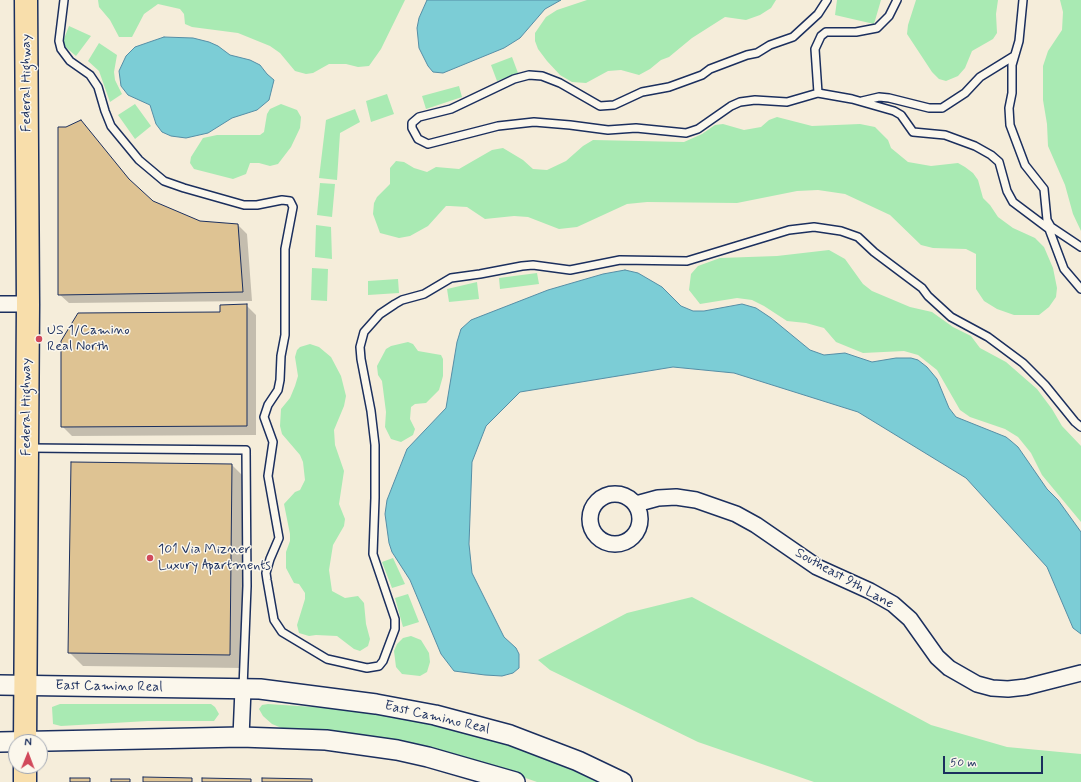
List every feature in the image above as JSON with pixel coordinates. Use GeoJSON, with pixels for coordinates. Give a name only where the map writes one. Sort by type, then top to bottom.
{"type":"FeatureCollection","features":[{"type":"Feature","properties":{"kind":"main road","name":"Federal Highway"},"geometry":{"type":"LineString","coordinates":[[25,734],[28,304],[26,0]]}},
{"type":"Feature","properties":{"kind":"street"},"geometry":{"type":"LineString","coordinates":[[0,304],[28,304]]}},
{"type":"Feature","properties":{"kind":"street","name":"Southeast 9th Lane"},"geometry":{"type":"LineString","coordinates":[[636,504],[658,498],[676,497],[696,500],[736,514],[756,525],[817,568],[870,591],[893,604],[910,619],[949,668],[977,684],[992,688],[1008,689],[1026,687],[1081,673]]}},
{"type":"Feature","properties":{"kind":"street","name":"East Camino Real"},"geometry":{"type":"LineString","coordinates":[[0,684],[26,686],[243,689],[281,691],[376,704],[474,724],[543,747],[578,761],[622,782]]}},
{"type":"Feature","properties":{"kind":"street"},"geometry":{"type":"LineString","coordinates":[[242,738],[243,689]]}},
{"type":"Feature","properties":{"kind":"street"},"geometry":{"type":"LineString","coordinates":[[48,742],[242,738],[326,740],[397,750],[458,764],[515,782]]}},
{"type":"Feature","properties":{"kind":"lane"},"geometry":{"type":"LineString","coordinates":[[64,0],[60,49],[70,61],[90,75],[98,87],[111,126],[139,160],[164,181],[184,188],[244,205],[257,205],[282,200],[290,201],[293,207],[286,249],[285,335],[281,356],[280,380],[278,390],[268,405],[264,417],[273,442],[268,476],[279,538],[270,559],[266,573],[266,580],[274,620],[282,632],[327,659],[367,668],[379,666],[383,661],[395,629],[395,619],[373,554],[375,445],[371,411],[361,359],[360,347],[364,332],[380,314],[394,304],[402,300],[424,294],[451,278],[533,265],[570,270],[620,260],[687,262],[789,230],[814,227],[842,231],[858,238],[922,288],[928,296],[951,316],[981,333],[1022,363],[1045,385],[1074,422],[1081,427]]}},
{"type":"Feature","properties":{"kind":"lane"},"geometry":{"type":"LineString","coordinates":[[827,0],[818,14],[793,37],[770,45],[758,53],[747,55],[710,69],[702,75],[669,87],[642,92],[614,105],[600,106],[560,83],[542,76],[529,75],[514,79],[450,109],[419,117],[412,123],[412,128],[418,139],[428,144],[498,126],[534,122],[608,130],[636,128],[686,133],[698,129],[731,106],[740,102],[755,100],[787,102],[818,93],[862,102],[894,111],[901,116],[913,132],[945,135],[975,146],[991,155],[999,162],[1007,191],[1013,202],[1049,229],[1064,269],[1081,289]]}},
{"type":"Feature","properties":{"kind":"lane"},"geometry":{"type":"LineString","coordinates":[[818,93],[815,49],[821,36],[826,32],[856,32],[877,28],[890,16],[897,0]]}},
{"type":"Feature","properties":{"kind":"lane"},"geometry":{"type":"LineString","coordinates":[[1023,0],[1019,41],[1014,56],[1012,93],[1008,116],[1025,165],[1044,189],[1047,220],[1051,227],[1081,247]]}},
{"type":"Feature","properties":{"kind":"lane"},"geometry":{"type":"LineString","coordinates":[[862,102],[879,97],[929,108],[942,108],[965,93],[980,77],[1014,56]]}},
{"type":"Feature","properties":{"kind":"lane"},"geometry":{"type":"LineString","coordinates":[[26,448],[246,450],[247,586],[243,689]]}},
{"type":"Feature","properties":{"kind":"green space"},"geometry":{"type":"Polygon","coordinates":[[[98,0],[405,0],[381,49],[369,66],[358,67],[346,64],[329,64],[313,73],[306,74],[295,71],[280,53],[270,46],[238,33],[192,27],[185,24],[184,14],[180,9],[158,4],[144,14],[132,37],[119,37],[110,20],[99,7],[98,0]]]}},
{"type":"Feature","properties":{"kind":"green space"},"geometry":{"type":"Polygon","coordinates":[[[587,0],[776,0],[771,8],[760,15],[746,20],[725,17],[692,38],[669,57],[661,60],[650,69],[639,75],[621,70],[608,71],[586,83],[572,82],[560,75],[547,61],[538,49],[535,41],[535,33],[546,17],[557,10],[587,0]]]}},
{"type":"Feature","properties":{"kind":"green space"},"geometry":{"type":"Polygon","coordinates":[[[837,0],[881,0],[874,24],[835,15],[837,0]]]}},
{"type":"Feature","properties":{"kind":"green space"},"geometry":{"type":"Polygon","coordinates":[[[916,0],[998,0],[996,14],[997,33],[993,39],[972,51],[965,68],[958,76],[946,81],[939,79],[932,72],[907,34],[908,25],[916,0]]]}},
{"type":"Feature","properties":{"kind":"green space"},"geometry":{"type":"Polygon","coordinates":[[[1060,0],[1081,0],[1081,231],[1073,214],[1065,185],[1048,146],[1047,124],[1043,100],[1043,66],[1048,51],[1062,30],[1063,12],[1060,0]]]}},
{"type":"Feature","properties":{"kind":"green space"},"geometry":{"type":"Polygon","coordinates":[[[69,26],[91,36],[76,56],[62,44],[69,26]]]}},
{"type":"Feature","properties":{"kind":"green space"},"geometry":{"type":"Polygon","coordinates":[[[99,43],[117,55],[114,72],[115,80],[122,94],[110,102],[99,71],[88,61],[99,43]]]}},
{"type":"Feature","properties":{"kind":"green space"},"geometry":{"type":"Polygon","coordinates":[[[512,57],[518,73],[497,81],[491,65],[512,57]]]}},
{"type":"Feature","properties":{"kind":"green space"},"geometry":{"type":"Polygon","coordinates":[[[459,86],[462,97],[426,109],[422,96],[459,86]]]}},
{"type":"Feature","properties":{"kind":"green space"},"geometry":{"type":"Polygon","coordinates":[[[387,94],[394,114],[371,122],[366,101],[387,94]]]}},
{"type":"Feature","properties":{"kind":"green space"},"geometry":{"type":"Polygon","coordinates":[[[135,104],[151,126],[135,139],[118,115],[135,104]]]}},
{"type":"Feature","properties":{"kind":"green space"},"geometry":{"type":"Polygon","coordinates":[[[281,104],[297,110],[301,117],[300,128],[291,147],[278,164],[270,166],[259,163],[250,163],[246,174],[233,179],[194,169],[190,163],[191,157],[203,138],[217,135],[260,135],[264,132],[267,114],[270,109],[281,104]]]}},
{"type":"Feature","properties":{"kind":"green space"},"geometry":{"type":"Polygon","coordinates":[[[355,109],[360,122],[340,133],[337,180],[319,178],[326,120],[355,109]]]}},
{"type":"Feature","properties":{"kind":"green space"},"geometry":{"type":"Polygon","coordinates":[[[777,117],[812,126],[860,124],[875,127],[888,140],[891,148],[908,162],[931,166],[958,163],[965,167],[973,173],[978,180],[983,198],[998,217],[1013,228],[1035,238],[1044,247],[1053,268],[1057,288],[1056,297],[1049,307],[1039,315],[1014,315],[997,309],[984,301],[976,289],[976,254],[966,249],[933,248],[921,245],[890,215],[845,194],[818,190],[797,191],[737,203],[647,202],[627,204],[577,227],[559,229],[528,217],[514,216],[485,219],[467,207],[446,206],[428,226],[410,236],[399,238],[380,233],[373,214],[374,203],[377,197],[390,184],[390,168],[396,161],[404,162],[414,168],[427,172],[436,167],[459,169],[492,150],[503,148],[523,160],[533,169],[547,170],[566,161],[583,146],[593,140],[684,142],[702,134],[715,125],[723,124],[744,130],[761,127],[769,120],[777,117]]]}},
{"type":"Feature","properties":{"kind":"green space"},"geometry":{"type":"Polygon","coordinates":[[[320,183],[335,184],[332,217],[317,215],[320,183]]]}},
{"type":"Feature","properties":{"kind":"green space"},"geometry":{"type":"Polygon","coordinates":[[[316,225],[331,227],[332,259],[315,257],[316,225]]]}},
{"type":"Feature","properties":{"kind":"green space"},"geometry":{"type":"Polygon","coordinates":[[[829,250],[845,259],[863,284],[872,291],[910,307],[932,312],[953,327],[971,336],[980,348],[1006,362],[1037,389],[1052,409],[1062,426],[1081,446],[1081,522],[1042,475],[1031,453],[1018,437],[1005,429],[970,417],[960,410],[937,370],[918,355],[904,351],[863,353],[836,342],[824,328],[806,323],[787,321],[752,300],[737,298],[700,304],[689,290],[691,274],[698,266],[720,258],[777,256],[829,250]]]}},
{"type":"Feature","properties":{"kind":"green space"},"geometry":{"type":"Polygon","coordinates":[[[312,268],[328,269],[327,301],[311,300],[312,268]]]}},
{"type":"Feature","properties":{"kind":"green space"},"geometry":{"type":"Polygon","coordinates":[[[537,273],[539,284],[500,289],[499,278],[537,273]]]}},
{"type":"Feature","properties":{"kind":"green space"},"geometry":{"type":"Polygon","coordinates":[[[398,279],[399,293],[368,295],[368,281],[398,279]]]}},
{"type":"Feature","properties":{"kind":"green space"},"geometry":{"type":"Polygon","coordinates":[[[477,282],[479,299],[449,302],[447,289],[477,282]]]}},
{"type":"Feature","properties":{"kind":"green space"},"geometry":{"type":"Polygon","coordinates":[[[408,342],[413,344],[418,351],[441,355],[443,359],[443,376],[439,390],[426,403],[415,404],[411,407],[410,419],[415,429],[413,435],[401,442],[391,439],[385,427],[386,412],[382,381],[378,375],[377,366],[386,349],[391,346],[408,342]]]}},
{"type":"Feature","properties":{"kind":"green space"},"geometry":{"type":"Polygon","coordinates":[[[310,344],[319,347],[331,357],[341,376],[346,396],[344,406],[334,430],[335,445],[344,471],[339,504],[345,519],[344,526],[333,545],[329,570],[332,591],[345,598],[358,596],[364,603],[366,624],[370,639],[368,646],[360,651],[354,649],[337,636],[309,636],[299,633],[297,625],[305,599],[305,593],[299,584],[294,583],[286,568],[286,552],[290,541],[290,534],[284,504],[295,492],[300,490],[305,480],[303,462],[300,455],[282,434],[280,426],[281,409],[290,398],[298,376],[295,357],[297,350],[300,347],[310,344]]]}},
{"type":"Feature","properties":{"kind":"green space"},"geometry":{"type":"Polygon","coordinates":[[[393,558],[405,584],[392,588],[382,562],[393,558]]]}},
{"type":"Feature","properties":{"kind":"green space"},"geometry":{"type":"Polygon","coordinates":[[[408,594],[419,622],[403,627],[395,598],[408,594]]]}},
{"type":"Feature","properties":{"kind":"green space"},"geometry":{"type":"Polygon","coordinates":[[[692,597],[931,725],[1007,747],[1081,754],[1081,782],[814,782],[698,742],[550,670],[538,660],[627,613],[692,597]]]}},
{"type":"Feature","properties":{"kind":"green space"},"geometry":{"type":"Polygon","coordinates":[[[411,636],[421,640],[429,653],[430,662],[427,672],[420,676],[402,674],[396,667],[394,651],[397,644],[403,638],[411,636]]]}},
{"type":"Feature","properties":{"kind":"green space"},"geometry":{"type":"Polygon","coordinates":[[[60,704],[211,704],[215,707],[219,714],[214,721],[148,721],[61,726],[53,724],[52,707],[60,704]]]}},
{"type":"Feature","properties":{"kind":"green space"},"geometry":{"type":"Polygon","coordinates":[[[268,704],[359,710],[452,728],[495,739],[543,756],[605,782],[537,782],[488,765],[289,731],[272,724],[263,716],[259,709],[262,705],[268,704]]]}},
{"type":"Feature","properties":{"kind":"water"},"geometry":{"type":"Polygon","coordinates":[[[427,0],[561,0],[545,9],[520,38],[504,48],[443,73],[433,72],[428,66],[419,48],[417,28],[419,18],[427,0]]]}},
{"type":"Feature","properties":{"kind":"water"},"geometry":{"type":"Polygon","coordinates":[[[164,37],[193,38],[209,42],[218,46],[230,55],[250,60],[260,65],[274,80],[269,100],[257,110],[232,118],[208,133],[186,138],[171,136],[162,132],[156,124],[150,105],[128,95],[121,86],[119,71],[126,56],[135,47],[164,37]]]}},
{"type":"Feature","properties":{"kind":"water"},"geometry":{"type":"Polygon","coordinates":[[[625,270],[638,273],[662,287],[681,306],[693,311],[704,311],[742,304],[756,308],[771,318],[810,350],[824,355],[845,353],[872,362],[896,358],[911,358],[918,360],[927,367],[937,379],[949,408],[956,417],[1006,437],[1018,447],[1047,489],[1058,500],[1081,532],[1081,634],[1073,628],[1047,567],[966,478],[858,412],[734,373],[673,367],[520,392],[486,426],[472,462],[469,544],[472,573],[504,637],[516,648],[519,654],[519,668],[513,673],[502,676],[454,671],[441,654],[410,580],[392,552],[389,543],[385,514],[387,500],[407,449],[446,408],[457,342],[461,329],[471,320],[548,290],[603,274],[625,270]]]}},
{"type":"Feature","properties":{"kind":"building"},"geometry":{"type":"Polygon","coordinates":[[[81,120],[129,179],[153,201],[200,221],[238,224],[243,292],[58,295],[58,127],[66,127],[81,120]]]}},
{"type":"Feature","properties":{"kind":"building"},"geometry":{"type":"Polygon","coordinates":[[[247,304],[247,426],[61,427],[61,341],[78,313],[220,312],[220,305],[247,304]]]}},
{"type":"Feature","properties":{"kind":"building","name":"101 Via Mizner Luxury Apartments"},"geometry":{"type":"Polygon","coordinates":[[[71,462],[232,464],[230,655],[68,653],[71,462]]]}},
{"type":"Feature","properties":{"kind":"building"},"geometry":{"type":"Polygon","coordinates":[[[143,777],[192,778],[192,782],[143,782],[143,777]]]}},
{"type":"Feature","properties":{"kind":"building"},"geometry":{"type":"Polygon","coordinates":[[[70,778],[90,778],[90,782],[70,782],[70,778]]]}},
{"type":"Feature","properties":{"kind":"building"},"geometry":{"type":"Polygon","coordinates":[[[202,778],[251,779],[251,782],[202,782],[202,778]]]}},
{"type":"Feature","properties":{"kind":"building"},"geometry":{"type":"Polygon","coordinates":[[[262,778],[312,779],[312,782],[262,782],[262,778]]]}},
{"type":"Feature","properties":{"kind":"building"},"geometry":{"type":"Polygon","coordinates":[[[111,779],[130,779],[130,782],[111,782],[111,779]]]}},
{"type":"Feature","properties":{"kind":"place","name":"US 1/Camino Real North"},"geometry":{"type":"Point","coordinates":[39,339]}},
{"type":"Feature","properties":{"kind":"place","name":"101 Via Mizner Luxury Apartments"},"geometry":{"type":"Point","coordinates":[150,558]}}]}
